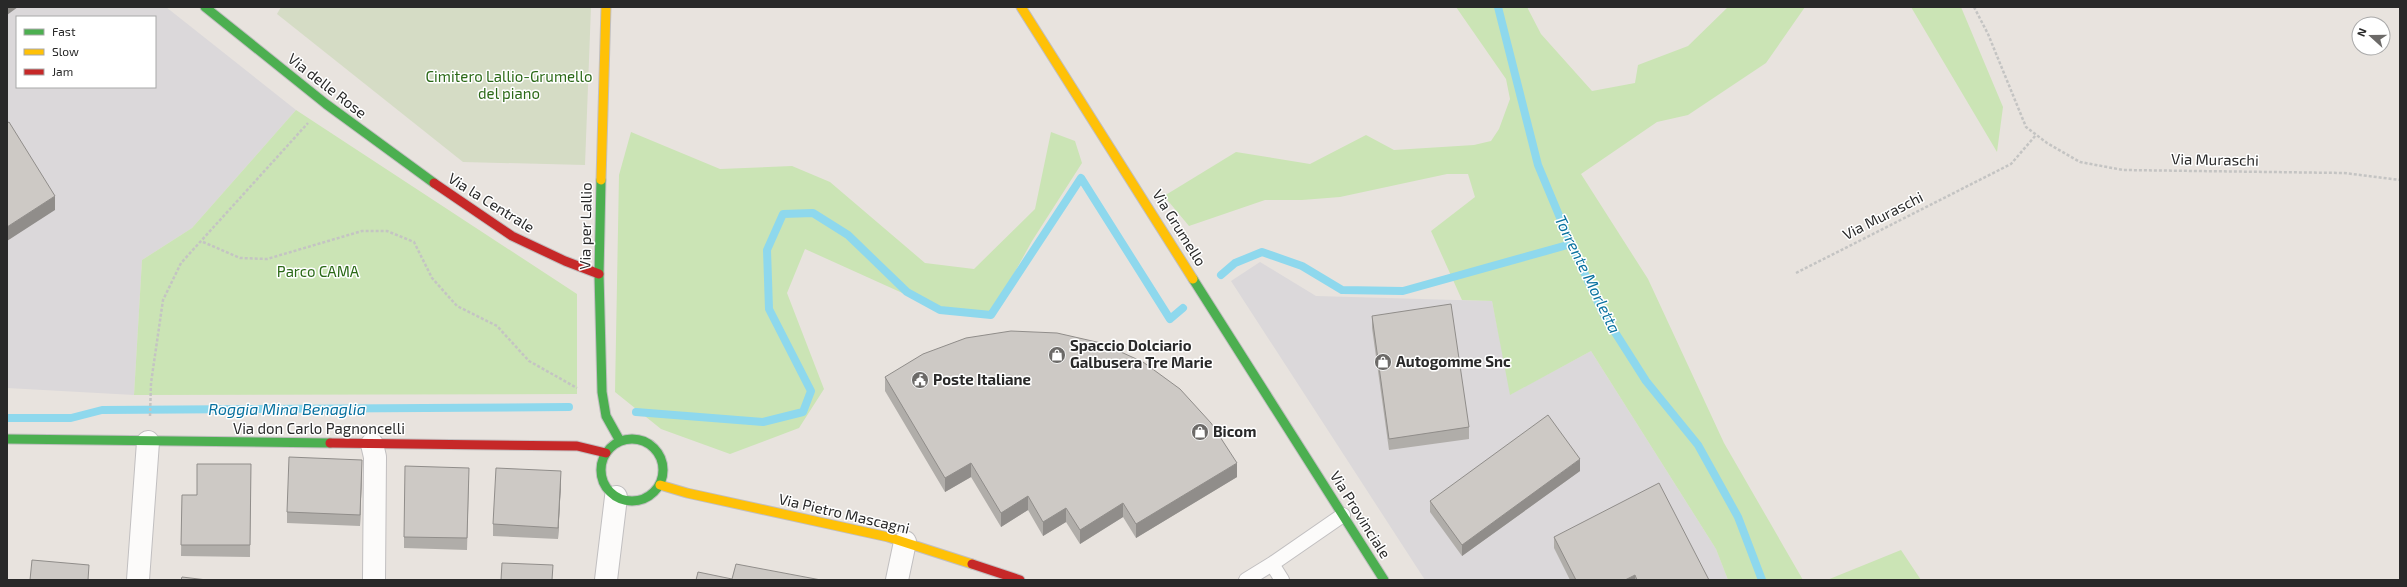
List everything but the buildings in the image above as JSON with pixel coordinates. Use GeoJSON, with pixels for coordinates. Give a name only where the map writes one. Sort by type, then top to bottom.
{"type":"FeatureCollection","features":[{"type":"Feature","properties":{"kind":"street","name":"Via delle Rose"},"geometry":{"type":"LineString","coordinates":[[205,7],[326,104],[435,184]]}},
{"type":"Feature","properties":{"kind":"street","name":"Via per Lallio"},"geometry":{"type":"LineString","coordinates":[[606,7],[599,274],[602,392],[606,416],[620,441]]}},
{"type":"Feature","properties":{"kind":"street","name":"Via Grumello"},"geometry":{"type":"LineString","coordinates":[[1021,7],[1312,464]]}},
{"type":"Feature","properties":{"kind":"street","name":"Via la Centrale"},"geometry":{"type":"LineString","coordinates":[[435,184],[512,236],[565,261],[599,274]]}},
{"type":"Feature","properties":{"kind":"street","name":"Via don Carlo Pagnoncelli"},"geometry":{"type":"LineString","coordinates":[[7,438],[149,432],[372,444],[577,446],[606,453]]}},
{"type":"Feature","properties":{"kind":"street"},"geometry":{"type":"LineString","coordinates":[[138,580],[149,432]]}},
{"type":"Feature","properties":{"kind":"street"},"geometry":{"type":"LineString","coordinates":[[633,439],[645,442],[655,449],[662,460],[664,472],[660,485],[652,495],[640,501],[628,502],[616,497],[606,489],[601,478],[601,465],[606,453],[620,441],[633,439]]}},
{"type":"Feature","properties":{"kind":"street"},"geometry":{"type":"LineString","coordinates":[[372,444],[375,457],[374,580]]}},
{"type":"Feature","properties":{"kind":"street","name":"Via Provinciale"},"geometry":{"type":"LineString","coordinates":[[1312,464],[1384,580]]}},
{"type":"Feature","properties":{"kind":"street","name":"Via Pietro Mascagni"},"geometry":{"type":"LineString","coordinates":[[660,485],[687,493],[905,542],[1020,580]]}},
{"type":"Feature","properties":{"kind":"street"},"geometry":{"type":"LineString","coordinates":[[606,580],[616,497]]}},
{"type":"Feature","properties":{"kind":"street"},"geometry":{"type":"LineString","coordinates":[[897,580],[905,542]]}},
{"type":"Feature","properties":{"kind":"lane"},"geometry":{"type":"LineString","coordinates":[[1246,580],[1343,515]]}},
{"type":"Feature","properties":{"kind":"lane"},"geometry":{"type":"LineString","coordinates":[[1272,564],[1282,580]]}},
{"type":"Feature","properties":{"kind":"path","name":"Via Muraschi"},"geometry":{"type":"LineString","coordinates":[[1974,7],[1988,34],[2026,127],[2036,135],[2080,162],[2123,170],[2344,173],[2400,180]]}},
{"type":"Feature","properties":{"kind":"path"},"geometry":{"type":"LineString","coordinates":[[149,432],[151,384],[163,300],[181,263],[203,242],[326,104]]}},
{"type":"Feature","properties":{"kind":"path","name":"Via Muraschi"},"geometry":{"type":"LineString","coordinates":[[1796,273],[2011,164],[2036,135]]}},
{"type":"Feature","properties":{"kind":"path"},"geometry":{"type":"LineString","coordinates":[[203,242],[240,258],[267,259],[362,231],[387,231],[414,242],[432,278],[457,306],[498,326],[529,361],[580,391],[602,392]]}},
{"type":"Feature","properties":{"kind":"shaded area"},"geometry":{"type":"Polygon","coordinates":[[[7,7],[166,7],[296,110],[192,228],[142,260],[134,395],[7,388],[7,7]]]}},
{"type":"Feature","properties":{"kind":"shaded area"},"geometry":{"type":"Polygon","coordinates":[[[1260,262],[1316,296],[1492,301],[1511,394],[1591,351],[1716,549],[1728,580],[1425,580],[1231,281],[1260,262]]]}},
{"type":"Feature","properties":{"kind":"green space","name":"Cimitero Lallio-Grumello del piano"},"geometry":{"type":"Polygon","coordinates":[[[281,7],[591,7],[585,165],[463,162],[277,14],[281,7]]]}},
{"type":"Feature","properties":{"kind":"green space"},"geometry":{"type":"Polygon","coordinates":[[[1456,7],[1527,7],[1541,34],[1592,91],[1635,83],[1638,65],[1688,46],[1728,7],[1805,7],[1766,63],[1688,115],[1657,122],[1581,174],[1648,279],[1724,443],[1803,580],[1728,580],[1716,549],[1591,351],[1510,395],[1492,301],[1462,300],[1431,231],[1475,197],[1468,174],[1447,174],[1340,197],[1302,200],[1265,200],[1189,226],[1164,196],[1236,152],[1310,164],[1366,135],[1394,150],[1474,145],[1491,141],[1499,129],[1510,99],[1506,79],[1456,7]]]}},
{"type":"Feature","properties":{"kind":"green space"},"geometry":{"type":"Polygon","coordinates":[[[1911,7],[1961,7],[2003,107],[1997,152],[1911,7]]]}},
{"type":"Feature","properties":{"kind":"green space","name":"Parco CAMA"},"geometry":{"type":"Polygon","coordinates":[[[296,110],[577,294],[577,394],[134,395],[142,260],[192,228],[296,110]]]}},
{"type":"Feature","properties":{"kind":"green space"},"geometry":{"type":"Polygon","coordinates":[[[631,132],[720,169],[792,166],[830,182],[925,263],[974,269],[1035,209],[1051,132],[1075,141],[1082,163],[1032,241],[991,315],[940,310],[805,249],[787,293],[824,389],[799,428],[730,454],[661,429],[615,392],[619,175],[631,132]]]}},
{"type":"Feature","properties":{"kind":"green space"},"geometry":{"type":"Polygon","coordinates":[[[1901,550],[1921,580],[1827,580],[1901,550]]]}},
{"type":"Feature","properties":{"kind":"waterway","name":"Torrente Morletta"},"geometry":{"type":"LineString","coordinates":[[1498,7],[1538,165],[1571,244],[1604,315],[1646,381],[1698,445],[1738,517],[1762,580]]}},
{"type":"Feature","properties":{"kind":"waterway","name":"Roggia Mina Benaglia"},"geometry":{"type":"LineString","coordinates":[[636,412],[763,422],[803,412],[811,391],[769,309],[767,250],[783,214],[813,213],[848,235],[907,292],[940,310],[991,315],[1081,178],[1170,319],[1183,308]]}},
{"type":"Feature","properties":{"kind":"waterway","name":"Roggia Mina Benaglia"},"geometry":{"type":"LineString","coordinates":[[1221,275],[1235,263],[1262,252],[1302,266],[1342,290],[1403,291],[1571,244]]}},
{"type":"Feature","properties":{"kind":"waterway","name":"Roggia Mina Benaglia"},"geometry":{"type":"LineString","coordinates":[[7,418],[71,418],[102,410],[569,407]]}},
{"type":"Feature","properties":{"kind":"traffic: fast"},"geometry":{"type":"LineString","coordinates":[[205,7],[326,104],[434,183]]}},
{"type":"Feature","properties":{"kind":"traffic: fast"},"geometry":{"type":"LineString","coordinates":[[601,180],[599,274],[602,392],[606,416],[620,441]]}},
{"type":"Feature","properties":{"kind":"traffic: fast"},"geometry":{"type":"LineString","coordinates":[[1193,279],[1384,580]]}},
{"type":"Feature","properties":{"kind":"traffic: fast"},"geometry":{"type":"LineString","coordinates":[[7,439],[330,443]]}},
{"type":"Feature","properties":{"kind":"traffic: fast"},"geometry":{"type":"LineString","coordinates":[[626,439],[638,439],[654,448],[661,458],[663,470],[661,482],[654,492],[638,501],[626,501],[615,496],[606,487],[601,476],[601,464],[606,453],[615,444],[626,439]]}},
{"type":"Feature","properties":{"kind":"traffic: slow"},"geometry":{"type":"LineString","coordinates":[[601,180],[606,7]]}},
{"type":"Feature","properties":{"kind":"traffic: slow"},"geometry":{"type":"LineString","coordinates":[[1021,7],[1193,279]]}},
{"type":"Feature","properties":{"kind":"traffic: slow"},"geometry":{"type":"LineString","coordinates":[[660,485],[687,493],[888,537],[972,564]]}},
{"type":"Feature","properties":{"kind":"traffic: jam"},"geometry":{"type":"LineString","coordinates":[[434,183],[512,236],[565,261],[599,274]]}},
{"type":"Feature","properties":{"kind":"traffic: jam"},"geometry":{"type":"LineString","coordinates":[[330,443],[577,446],[606,453]]}},
{"type":"Feature","properties":{"kind":"traffic: jam"},"geometry":{"type":"LineString","coordinates":[[972,564],[1020,580]]}},
{"type":"Feature","properties":{"kind":"place","name":"Spaccio Dolciario Galbusera Tre Marie"},"geometry":{"type":"Point","coordinates":[1057,355]}},
{"type":"Feature","properties":{"kind":"place","name":"Autogomme Snc"},"geometry":{"type":"Point","coordinates":[1383,362]}},
{"type":"Feature","properties":{"kind":"place","name":"Poste Italiane"},"geometry":{"type":"Point","coordinates":[920,380]}},
{"type":"Feature","properties":{"kind":"place","name":"Bicom"},"geometry":{"type":"Point","coordinates":[1200,432]}}]}
